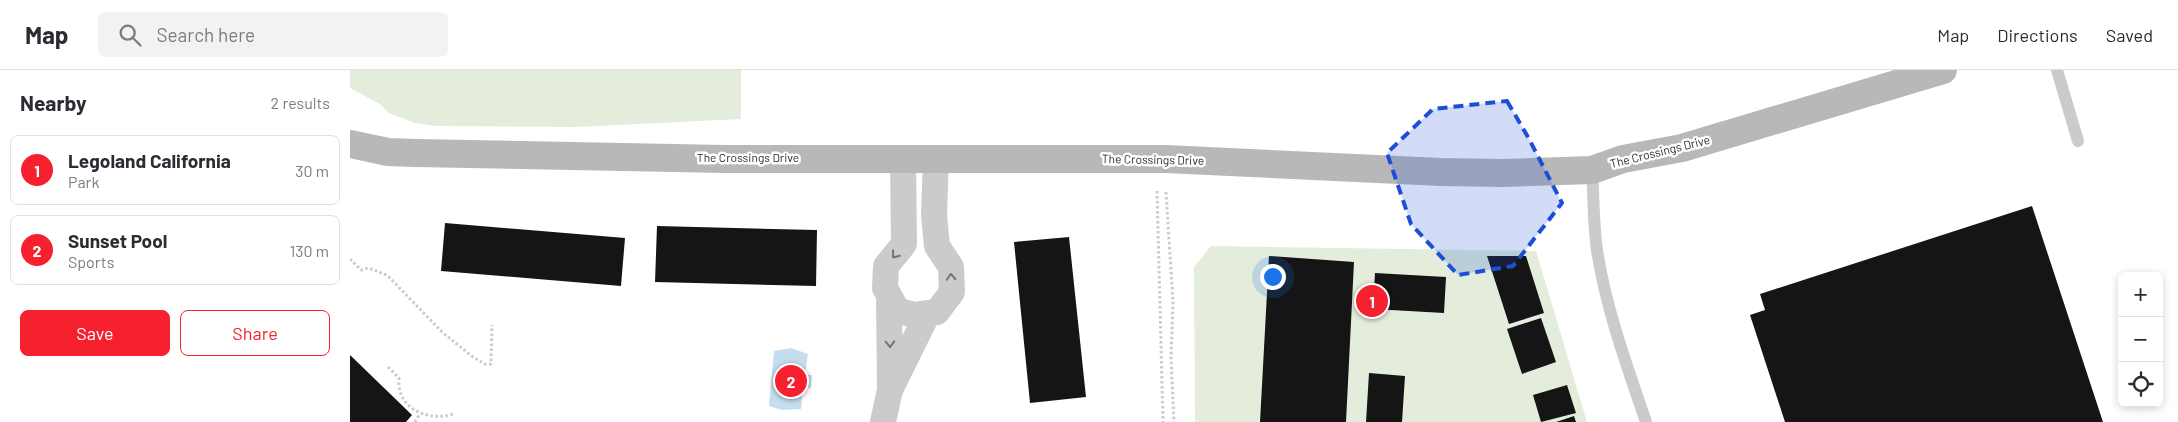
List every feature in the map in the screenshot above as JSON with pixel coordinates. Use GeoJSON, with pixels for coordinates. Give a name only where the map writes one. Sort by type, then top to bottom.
{"type":"FeatureCollection","features":[{"type":"Feature","properties":{"kind":"street","name":"The Crossings Drive"},"geometry":{"type":"LineString","coordinates":[[350,144],[388,152],[416,153],[724,159],[1176,160],[1504,173],[1592,170],[1623,159],[1682,148],[1943,70]]}},
{"type":"Feature","properties":{"kind":"street"},"geometry":{"type":"LineString","coordinates":[[903,158],[904,244],[886,266],[885,288],[896,310],[914,315],[937,312],[952,292],[951,267],[937,246],[934,215],[936,158]]}},
{"type":"Feature","properties":{"kind":"street"},"geometry":{"type":"LineString","coordinates":[[883,422],[890,390],[889,297]]}},
{"type":"Feature","properties":{"kind":"street"},"geometry":{"type":"LineString","coordinates":[[890,390],[928,313]]}},
{"type":"Feature","properties":{"kind":"lane"},"geometry":{"type":"LineString","coordinates":[[2057,70],[2078,141]]}},
{"type":"Feature","properties":{"kind":"lane"},"geometry":{"type":"LineString","coordinates":[[1592,170],[1597,250],[1606,295],[1646,422]]}},
{"type":"Feature","properties":{"kind":"path"},"geometry":{"type":"LineString","coordinates":[[1157,192],[1163,422]]}},
{"type":"Feature","properties":{"kind":"path"},"geometry":{"type":"LineString","coordinates":[[1166,192],[1173,302],[1171,357],[1174,422]]}},
{"type":"Feature","properties":{"kind":"path"},"geometry":{"type":"LineString","coordinates":[[350,259],[362,270],[368,268],[387,276],[444,333],[472,357],[485,364],[491,364],[492,325]]}},
{"type":"Feature","properties":{"kind":"path"},"geometry":{"type":"LineString","coordinates":[[388,367],[399,378],[401,395],[405,402],[419,415],[436,420],[453,414]]}},
{"type":"Feature","properties":{"kind":"path"},"geometry":{"type":"LineString","coordinates":[[415,422],[419,415]]}},
{"type":"Feature","properties":{"kind":"highlighted area"},"geometry":{"type":"Polygon","coordinates":[[[1507,101],[1562,203],[1513,266],[1458,275],[1411,224],[1387,153],[1433,109],[1507,101]]]}},
{"type":"Feature","properties":{"kind":"green space"},"geometry":{"type":"Polygon","coordinates":[[[350,70],[741,70],[741,119],[576,127],[436,126],[415,123],[389,113],[380,104],[350,88],[350,70]]]}},
{"type":"Feature","properties":{"kind":"green space"},"geometry":{"type":"Polygon","coordinates":[[[1211,246],[1536,251],[1587,422],[1195,422],[1194,267],[1211,246]]]}},
{"type":"Feature","properties":{"kind":"water"},"geometry":{"type":"Polygon","coordinates":[[[791,348],[808,354],[805,375],[812,375],[811,388],[803,388],[801,409],[782,410],[769,406],[774,351],[791,348]]]}},
{"type":"Feature","properties":{"kind":"building"},"geometry":{"type":"Polygon","coordinates":[[[2032,206],[2103,422],[1785,422],[1750,315],[1765,310],[1760,294],[2032,206]]]}},
{"type":"Feature","properties":{"kind":"building"},"geometry":{"type":"Polygon","coordinates":[[[445,223],[625,238],[621,286],[441,271],[445,223]]]}},
{"type":"Feature","properties":{"kind":"building"},"geometry":{"type":"Polygon","coordinates":[[[657,226],[817,230],[816,286],[655,282],[657,226]]]}},
{"type":"Feature","properties":{"kind":"building"},"geometry":{"type":"Polygon","coordinates":[[[1069,237],[1086,397],[1030,403],[1014,242],[1069,237]]]}},
{"type":"Feature","properties":{"kind":"building"},"geometry":{"type":"Polygon","coordinates":[[[1269,256],[1354,262],[1346,422],[1260,422],[1269,256]]]}},
{"type":"Feature","properties":{"kind":"building"},"geometry":{"type":"Polygon","coordinates":[[[1487,256],[1526,256],[1544,313],[1509,324],[1487,256]]]}},
{"type":"Feature","properties":{"kind":"building"},"geometry":{"type":"Polygon","coordinates":[[[1375,273],[1446,277],[1444,313],[1373,309],[1375,273]]]}},
{"type":"Feature","properties":{"kind":"building"},"geometry":{"type":"Polygon","coordinates":[[[1541,318],[1556,362],[1522,374],[1507,329],[1541,318]]]}},
{"type":"Feature","properties":{"kind":"building"},"geometry":{"type":"Polygon","coordinates":[[[350,355],[412,415],[406,422],[350,422],[350,355]]]}},
{"type":"Feature","properties":{"kind":"building"},"geometry":{"type":"Polygon","coordinates":[[[1369,373],[1405,376],[1402,422],[1366,422],[1369,373]]]}},
{"type":"Feature","properties":{"kind":"building"},"geometry":{"type":"Polygon","coordinates":[[[1567,385],[1576,413],[1541,422],[1533,395],[1567,385]]]}},
{"type":"Feature","properties":{"kind":"building"},"geometry":{"type":"Polygon","coordinates":[[[1574,416],[1576,422],[1556,422],[1574,416]]]}},
{"type":"Feature","properties":{"kind":"place","name":"Legoland California"},"geometry":{"type":"Point","coordinates":[1372,301]}},
{"type":"Feature","properties":{"kind":"place","name":"Sunset Pool"},"geometry":{"type":"Point","coordinates":[791,381]}}]}
